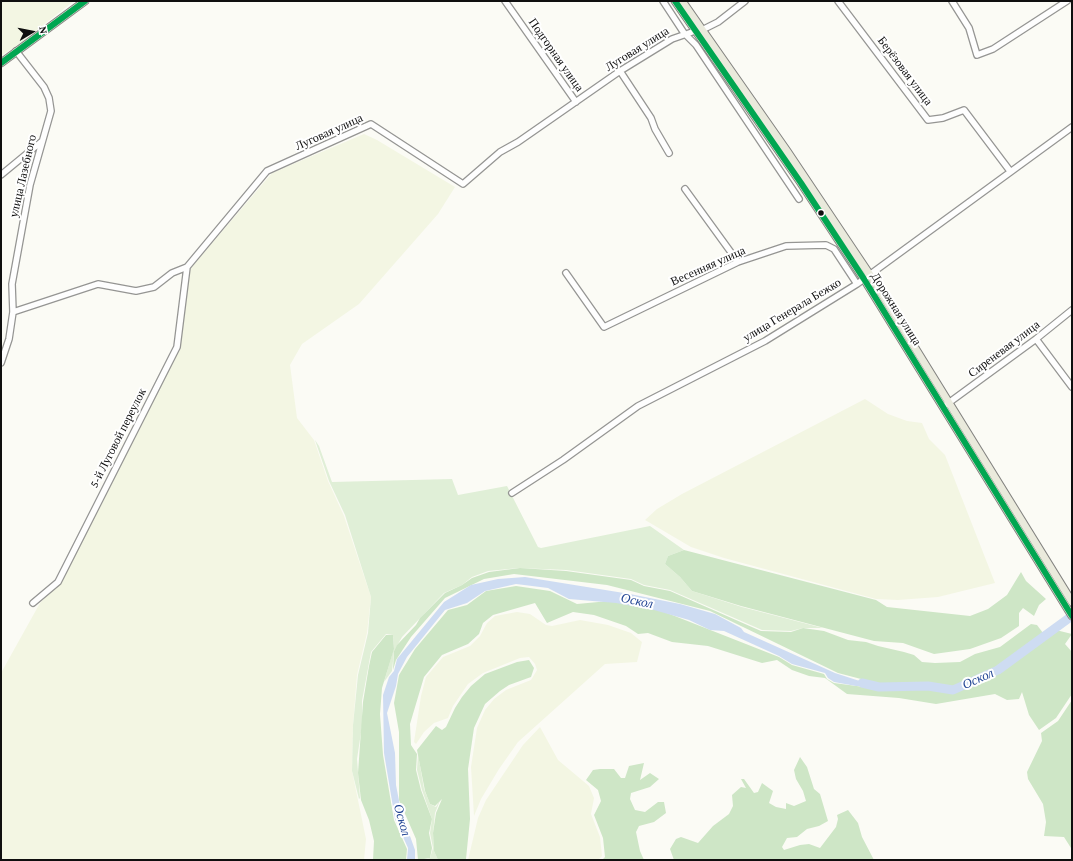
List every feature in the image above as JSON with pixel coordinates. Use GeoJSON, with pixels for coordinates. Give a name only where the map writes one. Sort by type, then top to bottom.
{"type":"FeatureCollection","features":[{"type":"Feature","properties":{"kind":"main road"},"geometry":{"type":"LineString","coordinates":[[16,52],[78,1]]}},
{"type":"Feature","properties":{"kind":"main road"},"geometry":{"type":"LineString","coordinates":[[1,63],[85,1]]}},
{"type":"Feature","properties":{"kind":"main road","name":"Дорожная улица"},"geometry":{"type":"LineString","coordinates":[[675,1],[699,31]]}},
{"type":"Feature","properties":{"kind":"main road","name":"Дорожная улица"},"geometry":{"type":"LineString","coordinates":[[682,1],[699,31],[800,183],[867,277],[1058,587],[1072,616]]}},
{"type":"Feature","properties":{"kind":"main road","name":"Дорожная улица"},"geometry":{"type":"LineString","coordinates":[[1058,587],[1072,602]]}},
{"type":"Feature","properties":{"kind":"street","name":"Подгорная улица"},"geometry":{"type":"LineString","coordinates":[[504,1],[576,102]]}},
{"type":"Feature","properties":{"kind":"street"},"geometry":{"type":"LineString","coordinates":[[663,1],[684,33],[696,45],[799,199]]}},
{"type":"Feature","properties":{"kind":"street"},"geometry":{"type":"LineString","coordinates":[[699,31],[718,22],[746,1]]}},
{"type":"Feature","properties":{"kind":"street","name":"Берёзовая улица"},"geometry":{"type":"LineString","coordinates":[[838,1],[928,120],[943,118],[964,110],[1010,171]]}},
{"type":"Feature","properties":{"kind":"street"},"geometry":{"type":"LineString","coordinates":[[952,1],[969,28],[977,55],[993,49],[1067,1]]}},
{"type":"Feature","properties":{"kind":"street","name":"Луговая улица"},"geometry":{"type":"LineString","coordinates":[[13,312],[98,284],[136,291],[154,287],[172,273],[187,267],[267,171],[371,124],[463,184],[500,152],[518,142],[620,71],[672,39],[684,33],[699,31]]}},
{"type":"Feature","properties":{"kind":"street","name":"улица Лазебного"},"geometry":{"type":"LineString","coordinates":[[1,363],[9,339],[13,312],[12,284],[30,185],[51,111],[49,98],[44,87],[16,52]]}},
{"type":"Feature","properties":{"kind":"street"},"geometry":{"type":"LineString","coordinates":[[620,71],[651,118],[655,130],[669,153]]}},
{"type":"Feature","properties":{"kind":"street","name":"улица Генерала Бежко"},"geometry":{"type":"LineString","coordinates":[[512,493],[563,460],[638,406],[765,341],[857,284],[1072,127]]}},
{"type":"Feature","properties":{"kind":"street"},"geometry":{"type":"LineString","coordinates":[[1,175],[41,142]]}},
{"type":"Feature","properties":{"kind":"street"},"geometry":{"type":"LineString","coordinates":[[684,188],[738,262]]}},
{"type":"Feature","properties":{"kind":"street","name":"Весенняя улица"},"geometry":{"type":"LineString","coordinates":[[566,273],[604,327],[738,262],[786,246],[826,245],[834,249],[857,284]]}},
{"type":"Feature","properties":{"kind":"street","name":"5-й Луговой переулок"},"geometry":{"type":"LineString","coordinates":[[33,603],[58,582],[177,347],[187,267]]}},
{"type":"Feature","properties":{"kind":"street","name":"Сиреневая улица"},"geometry":{"type":"LineString","coordinates":[[946,405],[1036,339],[1072,310]]}},
{"type":"Feature","properties":{"kind":"street"},"geometry":{"type":"LineString","coordinates":[[1036,339],[1072,387]]}},
{"type":"Feature","properties":{"kind":"green space"},"geometry":{"type":"Polygon","coordinates":[[[1,1],[74,1],[19,44],[1,56],[1,1]]]}},
{"type":"Feature","properties":{"kind":"green space"},"geometry":{"type":"Polygon","coordinates":[[[364,134],[377,140],[455,187],[438,214],[359,304],[302,344],[290,365],[297,418],[314,440],[328,481],[344,516],[371,597],[367,633],[357,675],[353,725],[352,771],[366,839],[364,860],[1,860],[1,673],[40,603],[58,584],[101,505],[179,349],[190,269],[272,173],[364,134]]]}},
{"type":"Feature","properties":{"kind":"green space"},"geometry":{"type":"Polygon","coordinates":[[[865,399],[888,414],[907,421],[922,423],[929,439],[945,455],[995,583],[938,597],[898,600],[876,599],[724,558],[691,547],[645,520],[657,509],[682,494],[865,399]]]}},
{"type":"Feature","properties":{"kind":"green space"},"geometry":{"type":"Polygon","coordinates":[[[315,440],[319,446],[332,482],[452,479],[458,495],[507,486],[538,547],[541,548],[650,526],[684,550],[668,556],[665,564],[680,577],[692,591],[742,607],[823,628],[803,628],[791,631],[762,630],[670,590],[644,585],[631,579],[566,570],[519,568],[488,571],[472,577],[462,585],[444,593],[402,637],[394,651],[392,671],[384,682],[394,648],[393,635],[386,634],[371,652],[362,701],[362,726],[357,759],[359,799],[352,771],[353,725],[358,675],[368,633],[371,597],[345,515],[329,481],[315,440]]]}},
{"type":"Feature","properties":{"kind":"green space"},"geometry":{"type":"Polygon","coordinates":[[[684,550],[876,600],[887,607],[970,616],[988,609],[1007,595],[1021,572],[1026,581],[1046,599],[1039,605],[1034,616],[1023,608],[1019,613],[1019,626],[1001,638],[970,649],[934,654],[903,643],[874,641],[741,606],[692,591],[680,577],[665,564],[668,556],[684,550]]]}},
{"type":"Feature","properties":{"kind":"green space"},"geometry":{"type":"Polygon","coordinates":[[[520,568],[566,571],[631,580],[644,586],[670,591],[761,631],[791,632],[803,628],[824,631],[848,640],[866,642],[914,655],[922,662],[960,662],[975,654],[1000,647],[1031,624],[1037,625],[1043,633],[994,668],[952,687],[930,684],[884,685],[838,673],[710,611],[607,585],[514,574],[484,579],[445,598],[411,637],[396,660],[393,670],[394,651],[397,645],[416,625],[420,618],[445,593],[462,585],[472,578],[489,572],[520,568]]]}},
{"type":"Feature","properties":{"kind":"green space"},"geometry":{"type":"Polygon","coordinates":[[[516,586],[550,591],[577,604],[609,601],[662,611],[779,657],[792,665],[824,674],[827,679],[834,683],[879,689],[928,689],[954,691],[999,671],[1054,631],[1060,631],[1072,634],[1065,644],[1072,652],[1072,694],[1056,718],[1039,730],[1029,715],[1022,692],[1019,699],[1007,700],[995,694],[936,704],[899,698],[847,694],[825,678],[809,676],[792,670],[777,660],[762,663],[708,646],[672,642],[648,633],[638,634],[626,626],[594,615],[573,612],[547,623],[535,603],[493,615],[483,623],[479,634],[468,644],[442,655],[424,677],[410,724],[411,745],[417,754],[416,770],[421,790],[432,819],[429,833],[432,848],[430,858],[418,860],[416,839],[399,800],[399,732],[394,703],[399,675],[415,649],[448,610],[467,605],[486,591],[516,586]]]}},
{"type":"Feature","properties":{"kind":"green space"},"geometry":{"type":"Polygon","coordinates":[[[517,612],[530,614],[546,625],[552,626],[580,620],[608,625],[631,633],[642,642],[637,662],[605,664],[518,742],[499,769],[481,799],[474,816],[471,767],[477,728],[485,710],[494,699],[506,690],[531,680],[537,670],[535,664],[529,657],[520,658],[483,673],[468,684],[453,706],[448,718],[434,723],[424,732],[416,744],[414,742],[421,696],[426,677],[443,657],[470,646],[480,636],[487,623],[495,616],[517,612]]]}},
{"type":"Feature","properties":{"kind":"green space"},"geometry":{"type":"Polygon","coordinates":[[[386,635],[393,635],[394,649],[382,688],[380,714],[383,755],[394,820],[407,849],[406,860],[373,860],[374,841],[369,820],[361,800],[358,773],[363,702],[369,666],[372,652],[386,635]]]}},
{"type":"Feature","properties":{"kind":"green space"},"geometry":{"type":"Polygon","coordinates":[[[529,660],[534,668],[531,677],[509,685],[485,704],[474,728],[468,769],[470,819],[466,859],[438,860],[434,851],[433,833],[436,813],[442,799],[435,806],[430,804],[425,791],[417,750],[436,726],[442,730],[446,727],[462,697],[471,686],[485,674],[517,662],[529,660]]]}},
{"type":"Feature","properties":{"kind":"green space"},"geometry":{"type":"Polygon","coordinates":[[[1072,700],[1072,858],[1071,848],[1064,837],[1044,836],[1046,822],[1043,804],[1028,779],[1027,772],[1042,741],[1041,733],[1058,721],[1072,700]]]}},
{"type":"Feature","properties":{"kind":"green space"},"geometry":{"type":"Polygon","coordinates":[[[540,727],[558,760],[589,786],[594,798],[591,814],[600,837],[602,856],[598,860],[468,860],[478,818],[486,800],[523,745],[540,727]]]}},
{"type":"Feature","properties":{"kind":"green space"},"geometry":{"type":"Polygon","coordinates":[[[418,754],[424,789],[430,804],[436,807],[441,798],[435,813],[433,833],[434,851],[438,860],[424,860],[430,858],[433,848],[430,833],[432,819],[417,770],[418,754]]]}},
{"type":"Feature","properties":{"kind":"green space"},"geometry":{"type":"Polygon","coordinates":[[[800,757],[807,767],[814,789],[820,794],[828,821],[819,826],[807,829],[797,837],[787,838],[782,847],[784,850],[809,844],[820,848],[836,827],[838,819],[837,815],[848,810],[858,823],[862,837],[874,860],[674,860],[670,849],[676,839],[681,837],[698,843],[713,826],[729,814],[733,806],[732,795],[741,787],[746,788],[741,779],[744,779],[754,793],[758,792],[762,783],[773,791],[769,803],[776,807],[786,809],[786,803],[794,806],[806,801],[803,791],[796,779],[794,770],[800,757]]]}},
{"type":"Feature","properties":{"kind":"green space"},"geometry":{"type":"Polygon","coordinates":[[[644,763],[640,780],[650,773],[659,779],[650,787],[631,793],[630,799],[635,810],[645,812],[658,802],[664,802],[666,813],[654,822],[639,826],[636,832],[640,851],[644,860],[602,860],[605,857],[603,838],[594,815],[601,801],[598,790],[586,780],[593,770],[600,769],[614,769],[621,778],[625,778],[629,766],[644,763]]]}},
{"type":"Feature","properties":{"kind":"water"},"geometry":{"type":"Polygon","coordinates":[[[525,577],[630,594],[680,604],[715,614],[741,628],[744,632],[835,673],[875,686],[856,686],[834,682],[828,678],[825,673],[792,664],[779,656],[724,631],[710,630],[689,620],[654,610],[616,603],[569,599],[548,588],[516,584],[485,591],[467,603],[445,610],[407,657],[398,674],[396,686],[387,713],[395,753],[396,785],[401,811],[415,850],[415,860],[407,860],[408,848],[395,819],[384,753],[383,695],[389,677],[394,671],[397,659],[444,602],[471,585],[498,579],[525,577]]]}},
{"type":"Feature","properties":{"kind":"waterway","name":"Оскол"},"geometry":{"type":"LineString","coordinates":[[862,683],[879,687],[928,686],[953,690],[998,670],[1072,616]]}},
{"type":"Feature","properties":{"kind":"transit line"},"geometry":{"type":"LineString","coordinates":[[1,63],[85,1]]}},
{"type":"Feature","properties":{"kind":"transit line"},"geometry":{"type":"LineString","coordinates":[[675,1],[801,183],[864,279],[1072,616]]}}]}
